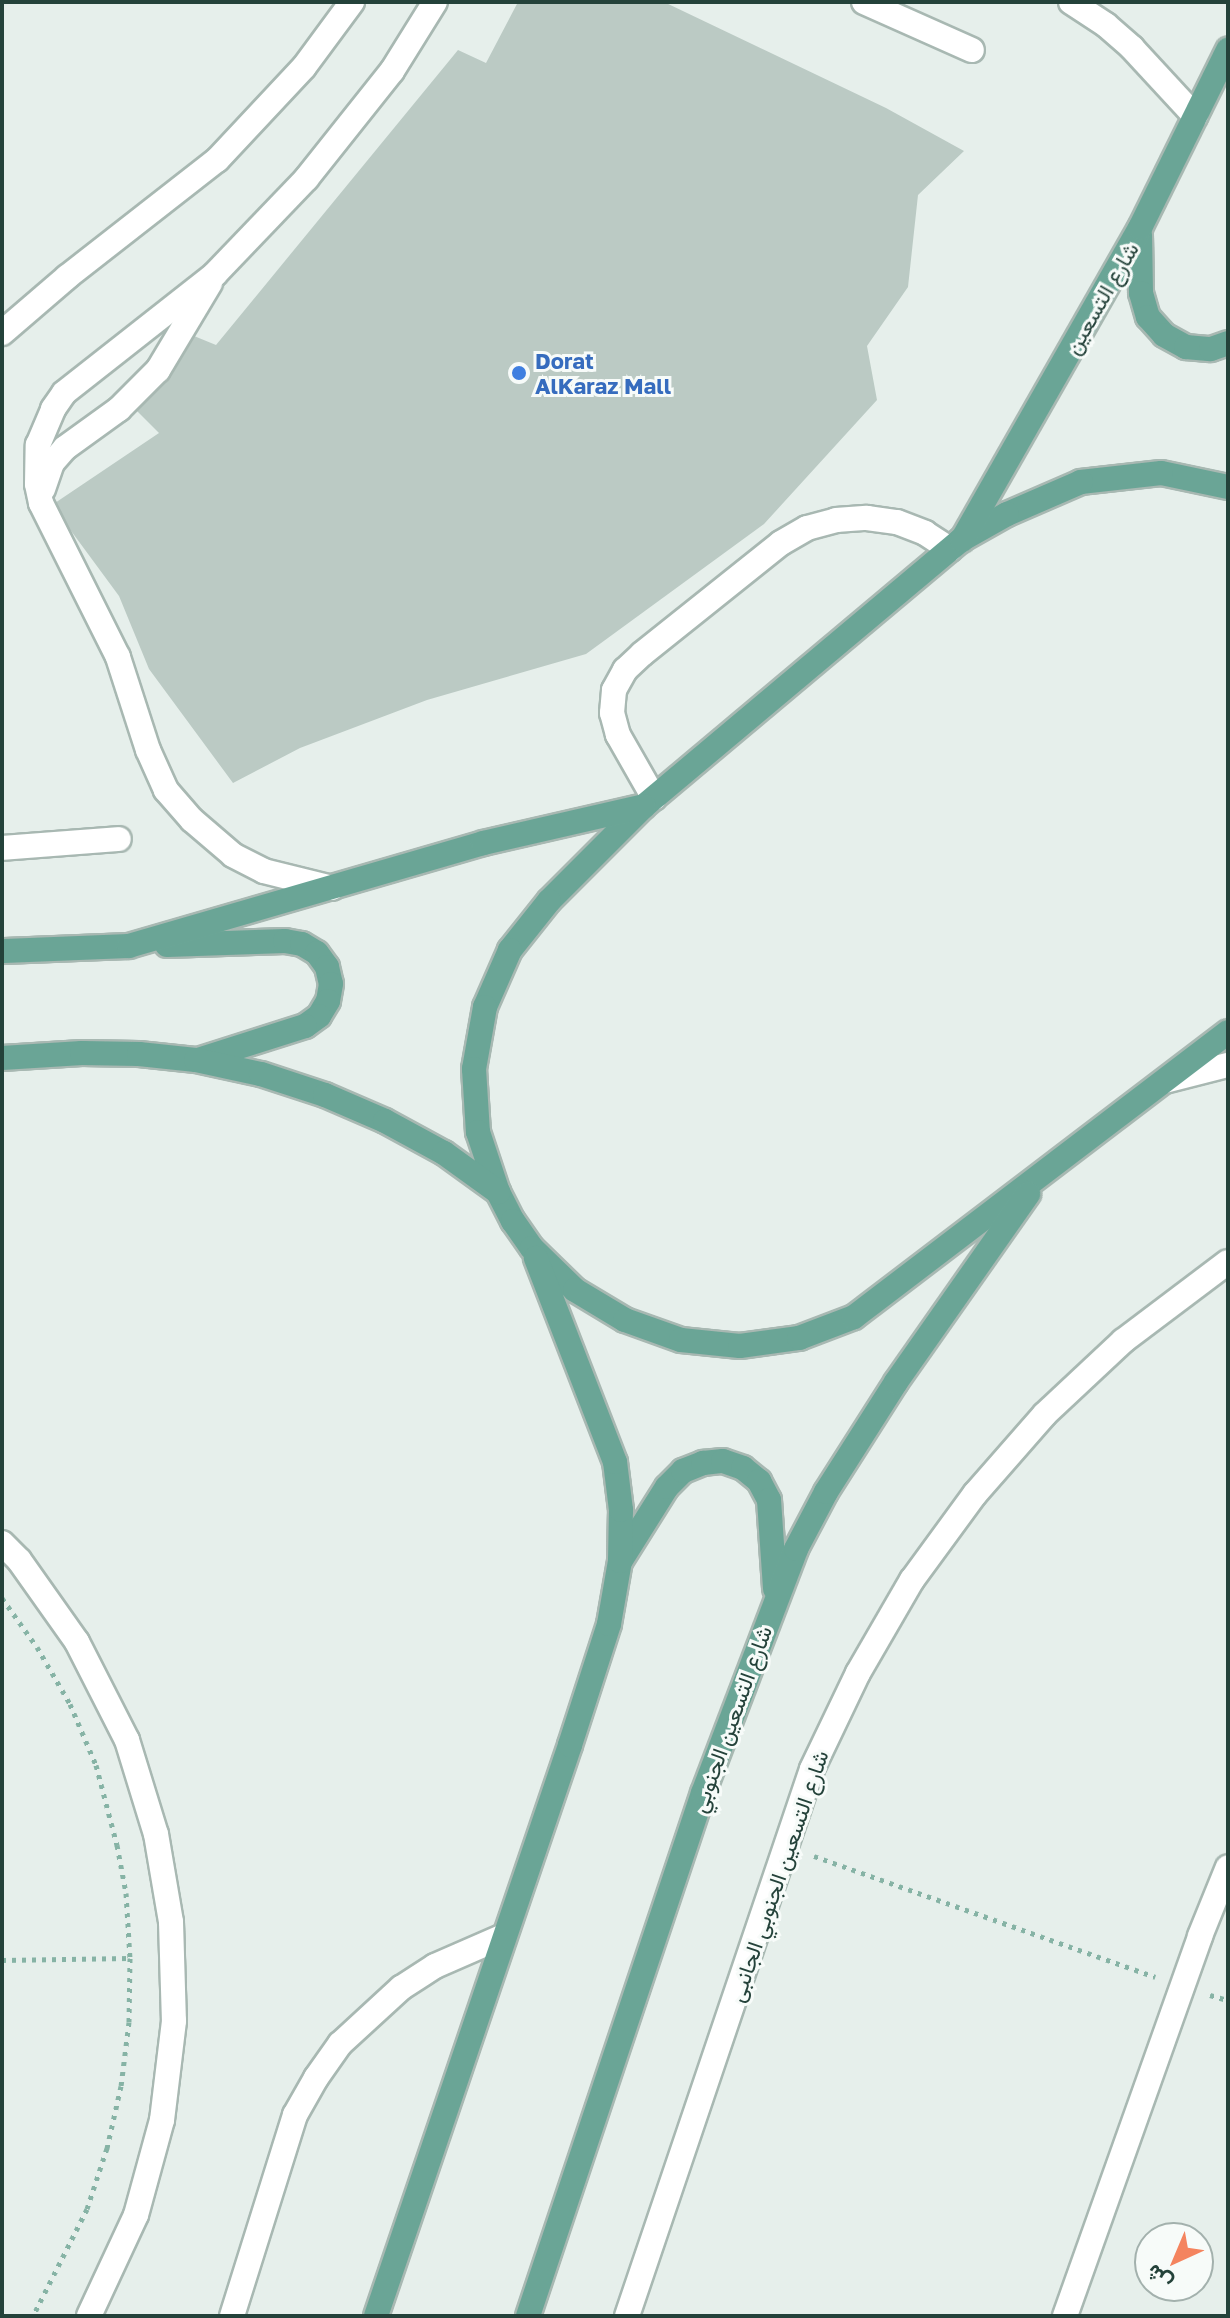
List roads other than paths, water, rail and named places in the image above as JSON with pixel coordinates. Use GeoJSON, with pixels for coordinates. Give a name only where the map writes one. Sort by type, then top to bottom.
{"type":"FeatureCollection","features":[{"type":"Feature","properties":{"kind":"main road","name":"شارع التسعين"},"geometry":{"type":"LineString","coordinates":[[956,545],[1140,228],[1228,50]]}},
{"type":"Feature","properties":{"kind":"main road"},"geometry":{"type":"LineString","coordinates":[[1140,228],[1141,293],[1148,317],[1164,335],[1186,347],[1211,349],[1228,343]]}},
{"type":"Feature","properties":{"kind":"main road"},"geometry":{"type":"LineString","coordinates":[[376,2316],[609,1624],[620,1561],[621,1510],[615,1462],[532,1248],[498,1192],[478,1132],[474,1069],[485,1007],[510,950],[549,901],[649,802],[956,545],[1007,514],[1081,482],[1161,473],[1228,487]]}},
{"type":"Feature","properties":{"kind":"main road"},"geometry":{"type":"LineString","coordinates":[[129,946],[483,843],[649,802]]}},
{"type":"Feature","properties":{"kind":"main road"},"geometry":{"type":"LineString","coordinates":[[2,951],[285,941],[302,944],[317,953],[327,967],[331,984],[328,1001],[319,1016],[305,1026],[196,1060]]}},
{"type":"Feature","properties":{"kind":"main road"},"geometry":{"type":"LineString","coordinates":[[532,1248],[587,1297],[625,1320],[681,1340],[740,1346],[799,1338],[854,1317],[1228,1032]]}},
{"type":"Feature","properties":{"kind":"main road"},"geometry":{"type":"LineString","coordinates":[[2,1058],[82,1053],[196,1060],[261,1074],[337,1100],[385,1121],[444,1153],[498,1192]]}},
{"type":"Feature","properties":{"kind":"main road","name":"شارع التسعين الجنوبي"},"geometry":{"type":"LineString","coordinates":[[528,2316],[703,1793],[796,1549],[826,1492],[925,1339],[1041,1175]]}},
{"type":"Feature","properties":{"kind":"main road"},"geometry":{"type":"LineString","coordinates":[[620,1561],[667,1487],[683,1471],[703,1463],[723,1461],[743,1468],[759,1481],[769,1500],[775,1600]]}},
{"type":"Feature","properties":{"kind":"street"},"geometry":{"type":"LineString","coordinates":[[2,333],[67,277],[217,160],[304,67],[352,2]]}},
{"type":"Feature","properties":{"kind":"street"},"geometry":{"type":"LineString","coordinates":[[332,888],[264,871],[233,855],[206,834],[172,798],[156,770],[118,657],[41,503],[37,484],[38,445],[44,426],[64,393],[215,274],[351,127],[435,2]]}},
{"type":"Feature","properties":{"kind":"street"},"geometry":{"type":"LineString","coordinates":[[864,2],[972,50]]}},
{"type":"Feature","properties":{"kind":"street"},"geometry":{"type":"LineString","coordinates":[[1071,2],[1106,25],[1132,48],[1195,116]]}},
{"type":"Feature","properties":{"kind":"street"},"geometry":{"type":"LineString","coordinates":[[41,503],[44,481],[52,463],[79,436],[119,409],[158,370],[189,323],[215,274]]}},
{"type":"Feature","properties":{"kind":"street"},"geometry":{"type":"LineString","coordinates":[[649,802],[618,735],[612,713],[614,690],[625,670],[642,654],[781,543],[807,528],[836,520],[867,518],[897,522],[956,545]]}},
{"type":"Feature","properties":{"kind":"street"},"geometry":{"type":"LineString","coordinates":[[2,848],[119,839]]}},
{"type":"Feature","properties":{"kind":"street"},"geometry":{"type":"LineString","coordinates":[[1165,1081],[1228,1065]]}},
{"type":"Feature","properties":{"kind":"street","name":"شارع التسعين الجنوبي الجانبى"},"geometry":{"type":"LineString","coordinates":[[627,2316],[812,1769],[858,1673],[912,1580],[975,1494],[1045,1414],[1123,1341],[1218,1269]]}},
{"type":"Feature","properties":{"kind":"street"},"geometry":{"type":"LineString","coordinates":[[2,1543],[19,1560],[77,1642],[127,1740],[156,1834],[171,1922],[174,2021],[162,2120],[136,2215],[89,2316]]}},
{"type":"Feature","properties":{"kind":"street"},"geometry":{"type":"LineString","coordinates":[[1065,2316],[1228,1867]]}},
{"type":"Feature","properties":{"kind":"street"},"geometry":{"type":"LineString","coordinates":[[232,2316],[295,2115],[340,2044],[401,1988],[435,1966],[504,1936]]}},
{"type":"Feature","properties":{"kind":"place","name":"Dorat AlKaraz Mall"},"geometry":{"type":"Point","coordinates":[519,373]}}]}
